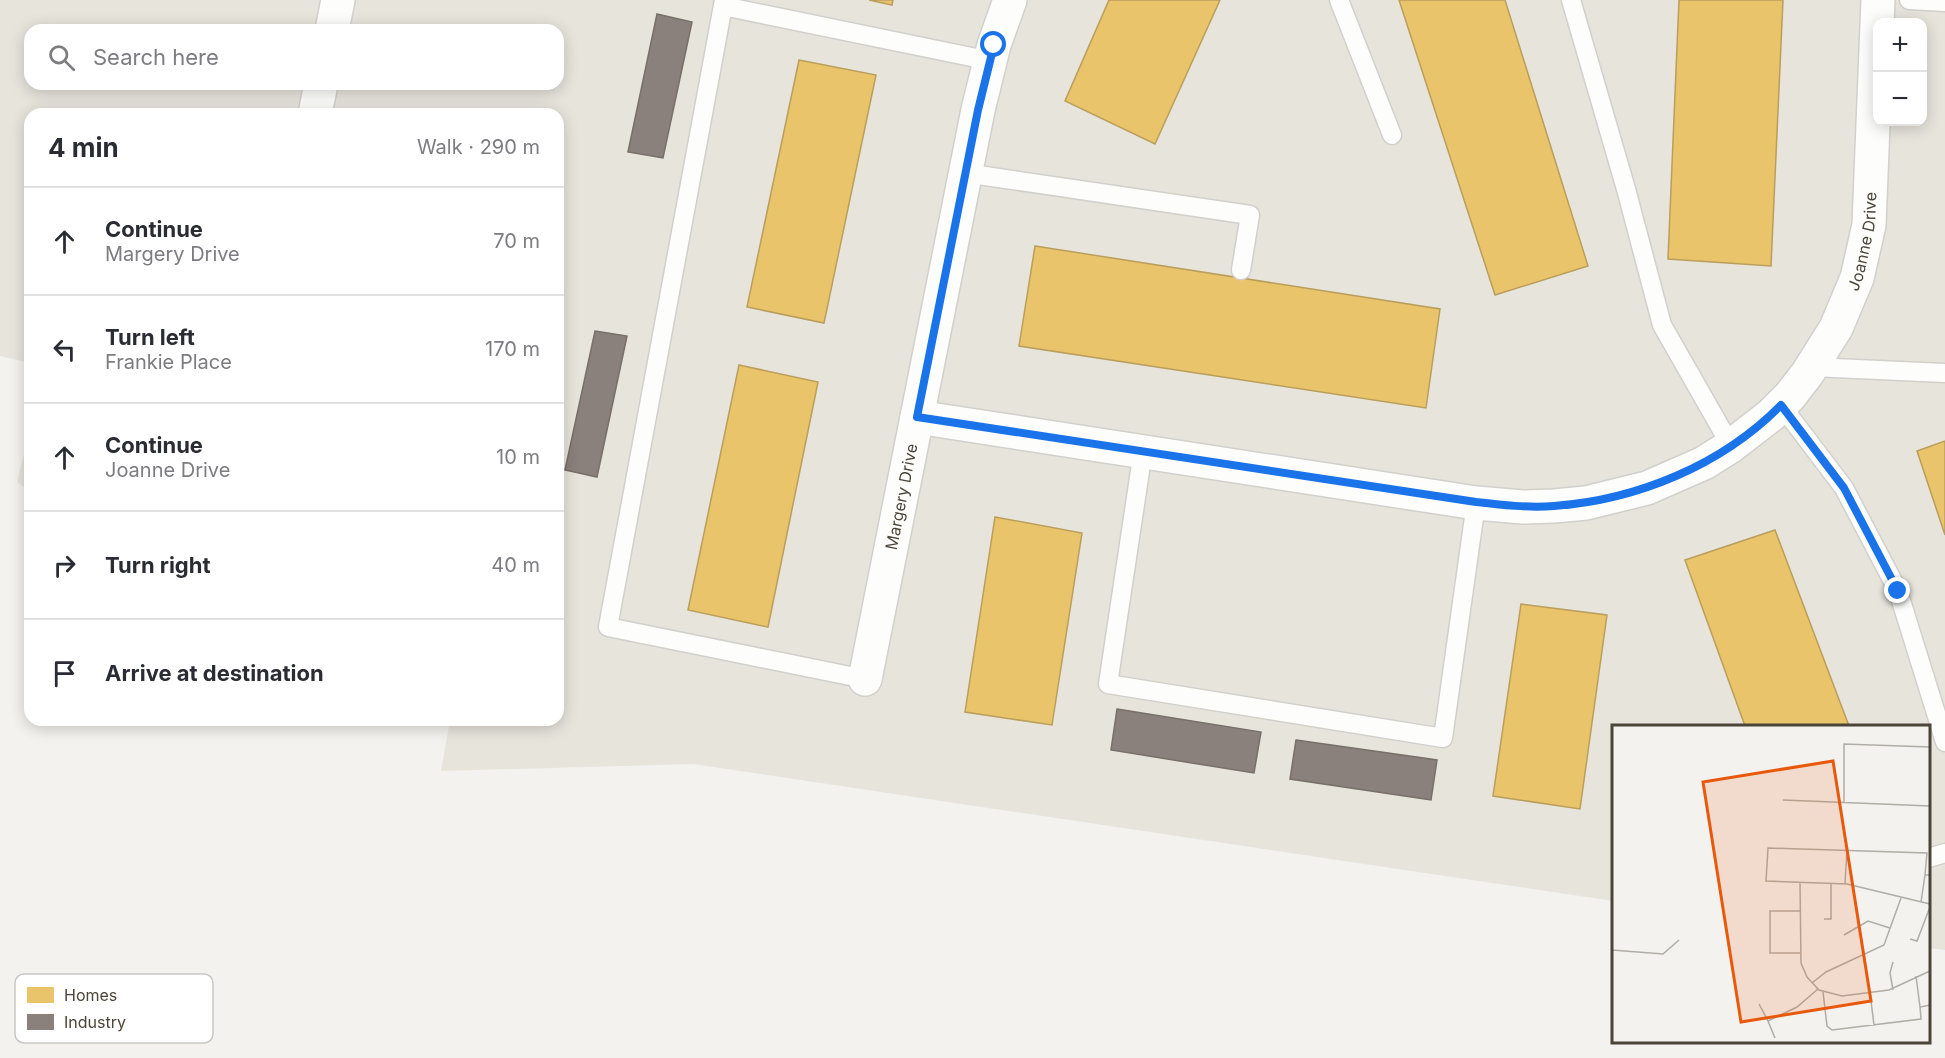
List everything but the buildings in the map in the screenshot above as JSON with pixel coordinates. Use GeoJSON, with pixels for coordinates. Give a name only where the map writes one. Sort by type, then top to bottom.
{"type":"FeatureCollection","features":[{"type":"Feature","properties":{"kind":"street"},"geometry":{"type":"LineString","coordinates":[[333,24],[338,0]]}},
{"type":"Feature","properties":{"kind":"street","name":"Margery Drive"},"geometry":{"type":"LineString","coordinates":[[864,679],[965,173],[991,60],[1010,0]]}},
{"type":"Feature","properties":{"kind":"street","name":"Joanne Drive"},"geometry":{"type":"LineString","coordinates":[[917,417],[1476,502],[1522,507],[1586,502],[1657,484],[1704,463],[1771,415],[1790,396],[1812,367],[1836,328],[1857,278],[1869,225],[1878,0]]}},
{"type":"Feature","properties":{"kind":"street"},"geometry":{"type":"LineString","coordinates":[[316,108],[320,90]]}},
{"type":"Feature","properties":{"kind":"lane"},"geometry":{"type":"LineString","coordinates":[[1339,0],[1392,135]]}},
{"type":"Feature","properties":{"kind":"lane"},"geometry":{"type":"LineString","coordinates":[[1571,0],[1626,189],[1662,325],[1735,443]]}},
{"type":"Feature","properties":{"kind":"lane"},"geometry":{"type":"LineString","coordinates":[[1909,0],[1945,2]]}},
{"type":"Feature","properties":{"kind":"lane"},"geometry":{"type":"LineString","coordinates":[[864,679],[608,627],[724,3],[991,60]]}},
{"type":"Feature","properties":{"kind":"lane"},"geometry":{"type":"LineString","coordinates":[[965,173],[1251,215],[1241,270]]}},
{"type":"Feature","properties":{"kind":"lane"},"geometry":{"type":"LineString","coordinates":[[1812,367],[1945,373]]}},
{"type":"Feature","properties":{"kind":"lane"},"geometry":{"type":"LineString","coordinates":[[1781,405],[1844,488],[1898,591],[1945,742]]}},
{"type":"Feature","properties":{"kind":"lane"},"geometry":{"type":"LineString","coordinates":[[1143,451],[1108,684],[1443,738],[1476,502]]}},
{"type":"Feature","properties":{"kind":"lane"},"geometry":{"type":"LineString","coordinates":[[1930,858],[1945,853]]}},
{"type":"Feature","properties":{"kind":"shaded area"},"geometry":{"type":"Polygon","coordinates":[[[0,0],[1945,0],[1945,950],[1930,948],[1930,725],[1612,725],[1612,901],[693,764],[441,771],[449,726],[564,726],[564,108],[24,108],[24,362],[0,356],[0,0]]]}},
{"type":"Feature","properties":{"kind":"shaded area"},"geometry":{"type":"Polygon","coordinates":[[[24,454],[24,487],[17,482],[24,454]]]}},
{"type":"Feature","properties":{"kind":"route"},"geometry":{"type":"LineString","coordinates":[[994,45],[978,110],[917,417],[1476,502],[1522,507],[1586,502],[1647,488],[1704,463],[1731,446],[1781,405],[1844,488],[1898,591]]}}]}
